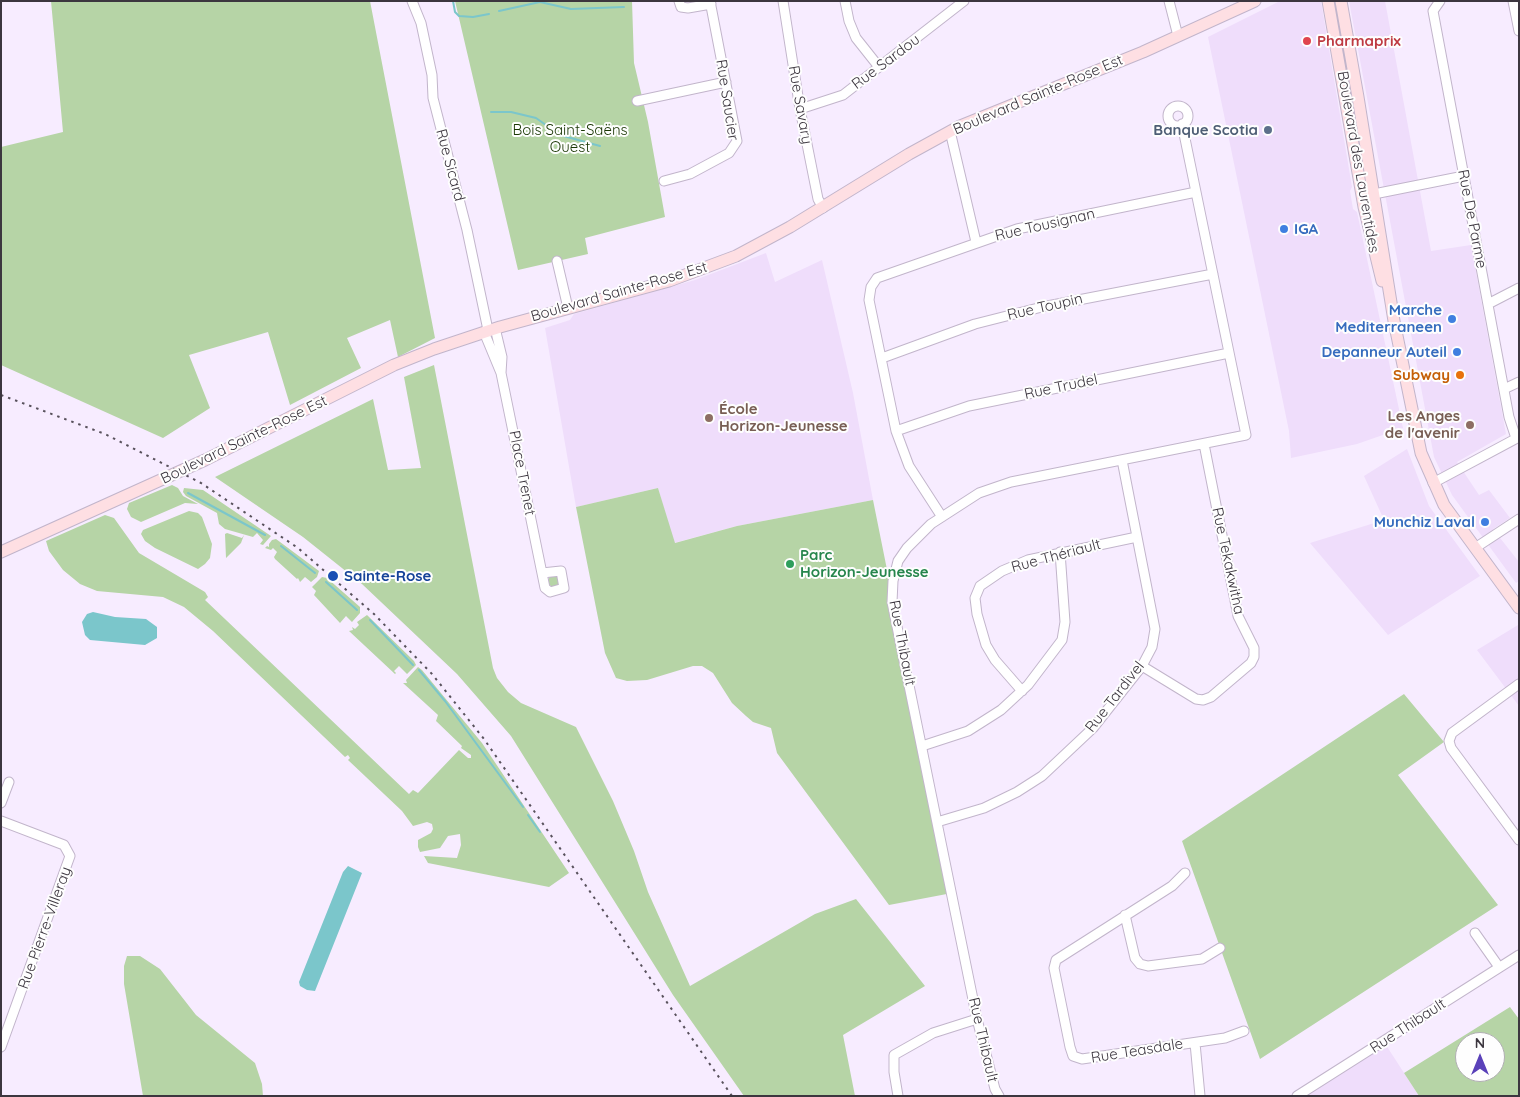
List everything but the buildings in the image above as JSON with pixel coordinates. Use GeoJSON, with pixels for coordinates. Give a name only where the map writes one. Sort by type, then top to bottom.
{"type":"FeatureCollection","features":[{"type":"Feature","properties":{"kind":"street","name":"Rue Sicard"},"geometry":{"type":"LineString","coordinates":[[412,1],[421,23],[432,75],[433,98],[468,230],[489,330]]}},
{"type":"Feature","properties":{"kind":"street","name":"Rue Saucier"},"geometry":{"type":"LineString","coordinates":[[664,181],[690,174],[730,154],[736,141],[711,3],[688,8],[681,7],[679,1]]}},
{"type":"Feature","properties":{"kind":"street","name":"Rue Savary"},"geometry":{"type":"LineString","coordinates":[[784,1],[800,109],[818,199],[823,208]]}},
{"type":"Feature","properties":{"kind":"street"},"geometry":{"type":"LineString","coordinates":[[845,1],[849,21],[856,38],[879,68]]}},
{"type":"Feature","properties":{"kind":"street"},"geometry":{"type":"LineString","coordinates":[[1169,1],[1178,36]]}},
{"type":"Feature","properties":{"kind":"street","name":"Boulevard Sainte-Rose Est"},"geometry":{"type":"LineString","coordinates":[[1,552],[218,454],[397,364],[489,330],[670,281],[726,260],[762,243],[823,208],[950,131],[986,114],[1178,36],[1255,1]]}},
{"type":"Feature","properties":{"kind":"street","name":"Boulevard des Laurentides"},"geometry":{"type":"LineString","coordinates":[[1328,1],[1370,239],[1394,320]]}},
{"type":"Feature","properties":{"kind":"street","name":"Boulevard des Laurentides"},"geometry":{"type":"LineString","coordinates":[[1340,1],[1394,320],[1417,438],[1433,483],[1444,505],[1519,608]]}},
{"type":"Feature","properties":{"kind":"street","name":"Rue De Parme"},"geometry":{"type":"LineString","coordinates":[[1440,1],[1433,11],[1511,427],[1518,438]]}},
{"type":"Feature","properties":{"kind":"street"},"geometry":{"type":"LineString","coordinates":[[1513,1],[1519,30]]}},
{"type":"Feature","properties":{"kind":"street","name":"Rue Sardou"},"geometry":{"type":"LineString","coordinates":[[800,109],[844,95],[958,3]]}},
{"type":"Feature","properties":{"kind":"street"},"geometry":{"type":"LineString","coordinates":[[637,101],[726,82]]}},
{"type":"Feature","properties":{"kind":"street"},"geometry":{"type":"LineString","coordinates":[[1182,124],[1230,353]]}},
{"type":"Feature","properties":{"kind":"street"},"geometry":{"type":"LineString","coordinates":[[950,131],[976,242]]}},
{"type":"Feature","properties":{"kind":"street"},"geometry":{"type":"LineString","coordinates":[[1362,197],[1464,176]]}},
{"type":"Feature","properties":{"kind":"street","name":"Rue Tousignan"},"geometry":{"type":"LineString","coordinates":[[942,517],[910,466],[896,431],[869,300],[870,287],[877,278],[1023,227],[1196,192]]}},
{"type":"Feature","properties":{"kind":"street"},"geometry":{"type":"LineString","coordinates":[[557,261],[568,308]]}},
{"type":"Feature","properties":{"kind":"street","name":"Rue Toupin"},"geometry":{"type":"LineString","coordinates":[[882,358],[975,324],[1032,309],[1213,274]]}},
{"type":"Feature","properties":{"kind":"street"},"geometry":{"type":"LineString","coordinates":[[1488,304],[1519,288]]}},
{"type":"Feature","properties":{"kind":"street","name":"Place Trenet"},"geometry":{"type":"LineString","coordinates":[[489,330],[493,359],[501,373],[542,573]]}},
{"type":"Feature","properties":{"kind":"street","name":"Rue Trudel"},"geometry":{"type":"LineString","coordinates":[[896,431],[969,406],[1230,353]]}},
{"type":"Feature","properties":{"kind":"street","name":"Rue Thibault"},"geometry":{"type":"LineString","coordinates":[[999,1096],[995,1089],[977,1019],[892,602],[893,580],[898,561],[907,548],[942,517],[979,493],[1011,482],[1246,435],[1230,353]]}},
{"type":"Feature","properties":{"kind":"street"},"geometry":{"type":"LineString","coordinates":[[1504,389],[1519,382]]}},
{"type":"Feature","properties":{"kind":"street"},"geometry":{"type":"LineString","coordinates":[[1433,483],[1518,438]]}},
{"type":"Feature","properties":{"kind":"street","name":"Rue Tekakwitha"},"geometry":{"type":"LineString","coordinates":[[1142,666],[1196,699],[1203,700],[1211,697],[1251,663],[1254,658],[1254,648],[1238,616],[1204,444]]}},
{"type":"Feature","properties":{"kind":"street","name":"Rue Tardivel"},"geometry":{"type":"LineString","coordinates":[[937,822],[984,808],[1017,792],[1042,776],[1093,728],[1142,666],[1152,646],[1155,629],[1122,460]]}},
{"type":"Feature","properties":{"kind":"street"},"geometry":{"type":"LineString","coordinates":[[1474,548],[1519,519]]}},
{"type":"Feature","properties":{"kind":"street","name":"Rue Thériault"},"geometry":{"type":"LineString","coordinates":[[1022,691],[995,660],[986,645],[977,614],[975,598],[980,586],[1002,570],[1028,560],[1137,537]]}},
{"type":"Feature","properties":{"kind":"street"},"geometry":{"type":"LineString","coordinates":[[922,746],[968,730],[1001,710],[1028,685],[1062,640],[1066,622],[1060,552]]}},
{"type":"Feature","properties":{"kind":"street"},"geometry":{"type":"LineString","coordinates":[[1519,684],[1452,733],[1449,741],[1452,748],[1519,840]]}},
{"type":"Feature","properties":{"kind":"street"},"geometry":{"type":"LineString","coordinates":[[1,802],[9,782]]}},
{"type":"Feature","properties":{"kind":"street","name":"Rue Pierre-Villeray"},"geometry":{"type":"LineString","coordinates":[[1,821],[64,845],[70,856],[1,1047]]}},
{"type":"Feature","properties":{"kind":"street","name":"Rue Teasdale"},"geometry":{"type":"LineString","coordinates":[[1185,873],[1172,886],[1056,960],[1054,968],[1073,1056],[1082,1059],[1225,1038],[1244,1031]]}},
{"type":"Feature","properties":{"kind":"street"},"geometry":{"type":"LineString","coordinates":[[1125,915],[1135,958],[1140,964],[1148,966],[1202,958],[1220,948]]}},
{"type":"Feature","properties":{"kind":"street"},"geometry":{"type":"LineString","coordinates":[[1475,933],[1499,967]]}},
{"type":"Feature","properties":{"kind":"street","name":"Rue Thibault"},"geometry":{"type":"LineString","coordinates":[[1297,1096],[1519,955]]}},
{"type":"Feature","properties":{"kind":"street"},"geometry":{"type":"LineString","coordinates":[[898,1096],[894,1072],[894,1055],[933,1033],[977,1019]]}},
{"type":"Feature","properties":{"kind":"street"},"geometry":{"type":"LineString","coordinates":[[1195,1042],[1200,1096]]}},
{"type":"Feature","properties":{"kind":"shaded area"},"geometry":{"type":"Polygon","coordinates":[[[1280,1],[1321,1],[1352,187],[1350,191],[1353,209],[1357,212],[1403,428],[1357,444],[1291,458],[1289,431],[1208,37],[1280,1]]]}},
{"type":"Feature","properties":{"kind":"shaded area"},"geometry":{"type":"Polygon","coordinates":[[[1349,1],[1385,1],[1431,251],[1471,245],[1506,434],[1457,462],[1479,495],[1489,490],[1510,518],[1493,529],[1519,562],[1519,581],[1516,583],[1452,495],[1434,457],[1349,1]]]}},
{"type":"Feature","properties":{"kind":"shaded area","name":"École Horizon-Jeunesse"},"geometry":{"type":"Polygon","coordinates":[[[766,253],[775,282],[822,260],[853,393],[873,500],[737,526],[674,543],[658,488],[576,507],[545,328],[570,320],[574,314],[695,280],[766,253]]]}},
{"type":"Feature","properties":{"kind":"shaded area"},"geometry":{"type":"Polygon","coordinates":[[[1407,449],[1429,506],[1480,576],[1388,635],[1310,543],[1384,520],[1364,476],[1407,449]]]}},
{"type":"Feature","properties":{"kind":"shaded area"},"geometry":{"type":"Polygon","coordinates":[[[93,612],[115,617],[146,619],[157,627],[157,638],[145,645],[90,640],[85,635],[82,622],[87,614],[93,612]]]}},
{"type":"Feature","properties":{"kind":"shaded area"},"geometry":{"type":"Polygon","coordinates":[[[1518,625],[1519,627],[1519,706],[1477,650],[1518,625]]]}},
{"type":"Feature","properties":{"kind":"shaded area"},"geometry":{"type":"Polygon","coordinates":[[[348,866],[362,873],[315,991],[307,990],[300,986],[299,982],[343,872],[348,866]]]}},
{"type":"Feature","properties":{"kind":"shaded area"},"geometry":{"type":"Polygon","coordinates":[[[1384,1042],[1419,1096],[1297,1096],[1384,1042]]]}},
{"type":"Feature","properties":{"kind":"green space"},"geometry":{"type":"Polygon","coordinates":[[[51,1],[370,1],[435,338],[398,357],[390,320],[347,338],[361,368],[290,405],[268,332],[189,355],[210,408],[163,438],[1,365],[1,147],[63,132],[51,1]]]}},
{"type":"Feature","properties":{"kind":"green space","name":"Bois Saint-Saëns Ouest"},"geometry":{"type":"Polygon","coordinates":[[[455,1],[632,1],[634,63],[648,122],[665,217],[585,238],[588,254],[518,270],[455,1]]]}},
{"type":"Feature","properties":{"kind":"green space"},"geometry":{"type":"Polygon","coordinates":[[[434,365],[493,668],[497,678],[508,692],[521,703],[576,727],[613,801],[634,851],[648,892],[690,986],[815,914],[856,899],[925,986],[843,1035],[855,1096],[744,1096],[673,995],[511,736],[457,674],[362,584],[303,537],[215,477],[373,399],[388,470],[421,468],[404,377],[434,365]]]}},
{"type":"Feature","properties":{"kind":"green space"},"geometry":{"type":"Polygon","coordinates":[[[172,485],[178,488],[183,496],[198,504],[185,503],[141,522],[131,517],[127,509],[129,503],[172,485]]]}},
{"type":"Feature","properties":{"kind":"green space"},"geometry":{"type":"Polygon","coordinates":[[[184,488],[203,490],[271,536],[263,545],[260,544],[263,540],[257,533],[253,537],[225,529],[219,524],[217,513],[186,496],[183,492],[184,488]]]}},
{"type":"Feature","properties":{"kind":"green space"},"geometry":{"type":"Polygon","coordinates":[[[658,488],[675,543],[737,526],[873,500],[952,893],[889,905],[777,753],[771,728],[753,722],[732,703],[713,673],[702,666],[693,666],[647,680],[627,681],[616,678],[605,653],[576,507],[658,488]]]}},
{"type":"Feature","properties":{"kind":"green space"},"geometry":{"type":"Polygon","coordinates":[[[189,511],[198,513],[202,517],[212,544],[210,558],[198,569],[155,548],[145,541],[141,534],[143,530],[189,511]]]}},
{"type":"Feature","properties":{"kind":"green space"},"geometry":{"type":"Polygon","coordinates":[[[105,515],[114,518],[139,553],[205,592],[208,597],[205,600],[409,794],[413,790],[418,793],[459,750],[468,758],[471,758],[471,755],[461,748],[462,746],[436,721],[438,715],[403,683],[407,683],[406,680],[418,667],[422,670],[482,743],[569,873],[549,887],[428,863],[424,856],[457,858],[461,845],[460,834],[448,836],[440,848],[420,852],[418,840],[431,833],[433,829],[432,824],[427,822],[413,826],[402,811],[348,760],[350,758],[348,755],[345,757],[213,631],[184,607],[163,597],[97,591],[80,584],[63,570],[49,551],[46,541],[105,515]]]}},
{"type":"Feature","properties":{"kind":"green space"},"geometry":{"type":"Polygon","coordinates":[[[225,534],[242,538],[244,535],[241,543],[226,558],[225,534]]]}},
{"type":"Feature","properties":{"kind":"green space"},"geometry":{"type":"Polygon","coordinates":[[[276,539],[319,571],[317,577],[311,582],[305,577],[300,582],[298,578],[275,559],[274,557],[277,552],[273,548],[271,550],[265,548],[269,547],[272,540],[276,539]]]}},
{"type":"Feature","properties":{"kind":"green space"},"geometry":{"type":"Polygon","coordinates":[[[554,575],[560,581],[554,587],[548,581],[554,575]]]}},
{"type":"Feature","properties":{"kind":"green space"},"geometry":{"type":"Polygon","coordinates":[[[322,577],[327,578],[360,607],[360,613],[352,622],[346,616],[340,623],[314,595],[316,591],[312,587],[322,577]]]}},
{"type":"Feature","properties":{"kind":"green space"},"geometry":{"type":"Polygon","coordinates":[[[367,615],[414,661],[416,665],[407,674],[399,666],[394,671],[395,674],[349,631],[353,630],[352,627],[355,629],[359,625],[357,622],[367,615]]]}},
{"type":"Feature","properties":{"kind":"green space"},"geometry":{"type":"Polygon","coordinates":[[[1404,694],[1444,742],[1398,775],[1498,905],[1260,1059],[1182,841],[1404,694]]]}},
{"type":"Feature","properties":{"kind":"green space"},"geometry":{"type":"Polygon","coordinates":[[[127,956],[140,956],[160,969],[196,1015],[255,1063],[262,1084],[263,1096],[143,1096],[124,984],[124,966],[127,956]]]}},
{"type":"Feature","properties":{"kind":"green space"},"geometry":{"type":"Polygon","coordinates":[[[1510,1007],[1519,1019],[1519,1096],[1419,1096],[1404,1073],[1455,1041],[1455,1082],[1505,1082],[1505,1032],[1470,1032],[1510,1007]]]}},
{"type":"Feature","properties":{"kind":"waterway"},"geometry":{"type":"LineString","coordinates":[[453,1],[455,12],[459,16],[473,17],[489,14]]}},
{"type":"Feature","properties":{"kind":"waterway"},"geometry":{"type":"LineString","coordinates":[[499,11],[540,2],[571,9],[624,7]]}},
{"type":"Feature","properties":{"kind":"waterway"},"geometry":{"type":"LineString","coordinates":[[491,112],[511,112],[536,118],[560,135],[600,146]]}},
{"type":"Feature","properties":{"kind":"waterway"},"geometry":{"type":"LineString","coordinates":[[188,493],[265,535]]}},
{"type":"Feature","properties":{"kind":"waterway"},"geometry":{"type":"LineString","coordinates":[[281,546],[315,573]]}},
{"type":"Feature","properties":{"kind":"waterway"},"geometry":{"type":"LineString","coordinates":[[326,582],[357,610]]}},
{"type":"Feature","properties":{"kind":"waterway"},"geometry":{"type":"LineString","coordinates":[[370,620],[413,665]]}},
{"type":"Feature","properties":{"kind":"waterway"},"geometry":{"type":"LineString","coordinates":[[419,670],[445,701],[523,807]]}},
{"type":"Feature","properties":{"kind":"waterway"},"geometry":{"type":"LineString","coordinates":[[528,815],[540,832]]}},
{"type":"Feature","properties":{"kind":"railway"},"geometry":{"type":"LineString","coordinates":[[1,395],[105,434],[201,483],[298,548],[374,614],[432,674],[484,739],[732,1096]]}},
{"type":"Feature","properties":{"kind":"place","name":"Pharmaprix"},"geometry":{"type":"Point","coordinates":[1307,41]}},
{"type":"Feature","properties":{"kind":"place","name":"Banque Scotia"},"geometry":{"type":"Point","coordinates":[1268,130]}},
{"type":"Feature","properties":{"kind":"place","name":"IGA"},"geometry":{"type":"Point","coordinates":[1284,229]}},
{"type":"Feature","properties":{"kind":"place","name":"Marche Mediterraneen"},"geometry":{"type":"Point","coordinates":[1452,319]}},
{"type":"Feature","properties":{"kind":"place","name":"Depanneur Auteil"},"geometry":{"type":"Point","coordinates":[1457,352]}},
{"type":"Feature","properties":{"kind":"place","name":"Subway"},"geometry":{"type":"Point","coordinates":[1460,375]}},
{"type":"Feature","properties":{"kind":"place","name":"École Horizon-Jeunesse"},"geometry":{"type":"Point","coordinates":[709,418]}},
{"type":"Feature","properties":{"kind":"place","name":"Les Anges de l'avenir"},"geometry":{"type":"Point","coordinates":[1470,425]}},
{"type":"Feature","properties":{"kind":"place","name":"Munchiz Laval"},"geometry":{"type":"Point","coordinates":[1485,522]}},
{"type":"Feature","properties":{"kind":"place","name":"Parc Horizon-Jeunesse"},"geometry":{"type":"Point","coordinates":[790,564]}},
{"type":"Feature","properties":{"kind":"place","name":"Sainte-Rose"},"geometry":{"type":"Point","coordinates":[333,576]}}]}
